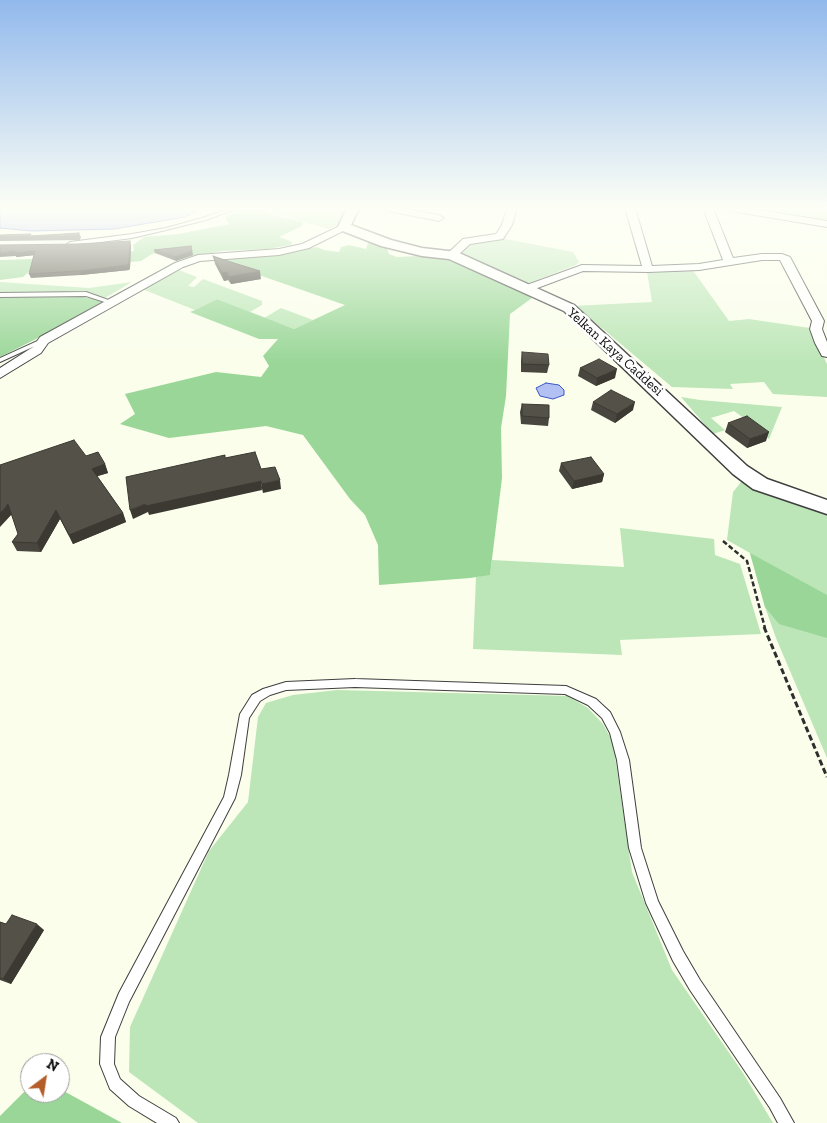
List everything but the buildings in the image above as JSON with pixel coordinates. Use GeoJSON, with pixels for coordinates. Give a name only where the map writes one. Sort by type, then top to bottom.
{"type":"FeatureCollection","features":[{"type":"Feature","properties":{"kind":"street"},"geometry":{"type":"LineString","coordinates":[[0,374],[37,350],[44,340],[153,278],[193,260]]}},
{"type":"Feature","properties":{"kind":"street","name":"Yelkan Kaya Caddesi"},"geometry":{"type":"LineString","coordinates":[[464,260],[569,308],[747,474],[760,484],[827,507]]}},
{"type":"Feature","properties":{"kind":"street"},"geometry":{"type":"LineString","coordinates":[[646,260],[648,268]]}},
{"type":"Feature","properties":{"kind":"street"},"geometry":{"type":"LineString","coordinates":[[528,288],[582,268],[675,268],[745,260]]}},
{"type":"Feature","properties":{"kind":"street"},"geometry":{"type":"LineString","coordinates":[[787,260],[818,321],[816,329],[821,344],[827,353]]}},
{"type":"Feature","properties":{"kind":"lane"},"geometry":{"type":"LineString","coordinates":[[0,295],[86,294],[111,302]]}},
{"type":"Feature","properties":{"kind":"lane"},"geometry":{"type":"LineString","coordinates":[[0,360],[44,340]]}},
{"type":"Feature","properties":{"kind":"lane"},"geometry":{"type":"LineString","coordinates":[[171,1123],[134,1101],[114,1084],[106,1064],[108,1038],[124,998],[229,798],[235,775],[244,717],[256,698],[286,686],[354,683],[566,690],[592,702],[606,715],[615,732],[623,760],[636,848],[652,903],[678,956],[695,985],[775,1103],[786,1123]]}},
{"type":"Feature","properties":{"kind":"path"},"geometry":{"type":"LineString","coordinates":[[723,541],[747,561],[765,630],[827,777]]}},
{"type":"Feature","properties":{"kind":"green space"},"geometry":{"type":"Polygon","coordinates":[[[0,260],[142,260],[30,271],[23,277],[0,280],[0,260]]]}},
{"type":"Feature","properties":{"kind":"green space"},"geometry":{"type":"Polygon","coordinates":[[[217,260],[454,260],[530,295],[532,298],[510,314],[506,396],[501,428],[502,478],[490,575],[379,585],[378,545],[365,515],[350,499],[303,435],[266,426],[169,438],[120,424],[135,414],[125,394],[216,372],[261,377],[269,366],[263,356],[278,339],[259,339],[190,312],[217,299],[294,329],[345,305],[217,260]]]}},
{"type":"Feature","properties":{"kind":"green space"},"geometry":{"type":"Polygon","coordinates":[[[469,260],[578,260],[579,262],[576,265],[526,284],[469,260]]]}},
{"type":"Feature","properties":{"kind":"green space"},"geometry":{"type":"Polygon","coordinates":[[[692,269],[729,321],[749,319],[810,328],[827,364],[827,397],[773,394],[764,382],[730,384],[733,389],[672,387],[584,313],[572,306],[652,302],[647,272],[692,269]]]}},
{"type":"Feature","properties":{"kind":"green space"},"geometry":{"type":"Polygon","coordinates":[[[179,270],[197,277],[188,286],[194,287],[203,279],[262,301],[262,305],[250,312],[217,299],[195,310],[142,289],[179,270]]]}},
{"type":"Feature","properties":{"kind":"green space"},"geometry":{"type":"Polygon","coordinates":[[[0,282],[89,288],[132,282],[105,298],[87,293],[0,292],[0,282]]]}},
{"type":"Feature","properties":{"kind":"green space"},"geometry":{"type":"Polygon","coordinates":[[[0,297],[82,297],[102,300],[102,302],[0,357],[0,297]]]}},
{"type":"Feature","properties":{"kind":"green space"},"geometry":{"type":"Polygon","coordinates":[[[281,308],[313,320],[294,329],[264,318],[281,308]]]}},
{"type":"Feature","properties":{"kind":"green space"},"geometry":{"type":"Polygon","coordinates":[[[681,397],[782,407],[769,439],[746,423],[749,422],[734,411],[711,418],[725,430],[713,434],[681,397]]]}},
{"type":"Feature","properties":{"kind":"green space"},"geometry":{"type":"Polygon","coordinates":[[[742,481],[752,488],[827,514],[827,758],[776,638],[750,553],[727,540],[733,492],[742,481]]]}},
{"type":"Feature","properties":{"kind":"green space"},"geometry":{"type":"Polygon","coordinates":[[[620,528],[714,539],[715,555],[740,564],[761,634],[620,640],[622,655],[473,649],[476,577],[490,574],[492,560],[624,567],[620,528]]]}},
{"type":"Feature","properties":{"kind":"green space"},"geometry":{"type":"Polygon","coordinates":[[[750,553],[827,595],[827,638],[779,624],[765,607],[750,553]]]}},
{"type":"Feature","properties":{"kind":"green space"},"geometry":{"type":"Polygon","coordinates":[[[337,690],[568,696],[588,708],[603,724],[613,742],[632,872],[672,970],[743,1073],[773,1123],[198,1123],[129,1072],[130,1027],[209,851],[248,802],[258,717],[266,703],[293,695],[337,690]]]}},
{"type":"Feature","properties":{"kind":"green space"},"geometry":{"type":"Polygon","coordinates":[[[70,1094],[122,1123],[0,1123],[0,1116],[20,1096],[20,1103],[70,1103],[70,1094]]]}},
{"type":"Feature","properties":{"kind":"water"},"geometry":{"type":"Polygon","coordinates":[[[546,383],[559,385],[564,390],[564,395],[553,399],[540,396],[536,388],[546,383]]]}}]}
